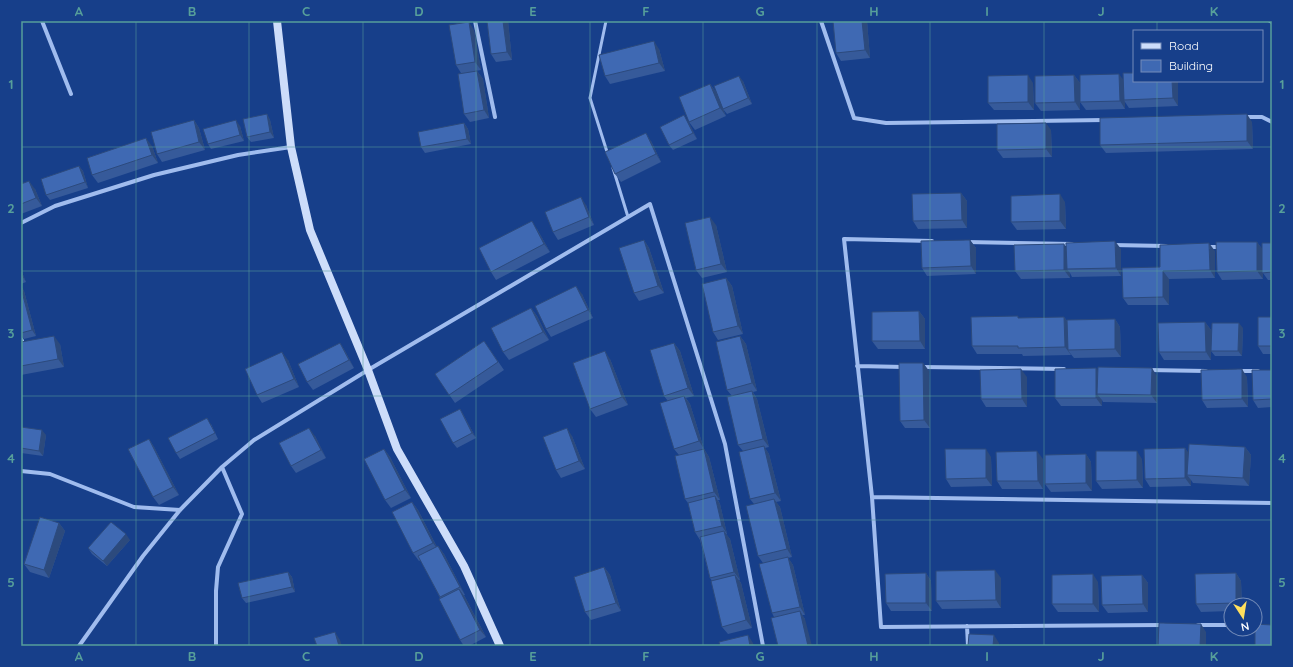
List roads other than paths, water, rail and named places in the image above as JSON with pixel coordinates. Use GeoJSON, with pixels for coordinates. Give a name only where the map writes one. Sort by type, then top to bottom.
{"type":"FeatureCollection","features":[{"type":"Feature","properties":{"kind":"street"},"geometry":{"type":"LineString","coordinates":[[42,21],[71,94]]}},
{"type":"Feature","properties":{"kind":"street"},"geometry":{"type":"LineString","coordinates":[[277,21],[291,147],[310,230],[368,370],[397,449],[464,566],[500,646]]}},
{"type":"Feature","properties":{"kind":"street"},"geometry":{"type":"LineString","coordinates":[[475,21],[495,117]]}},
{"type":"Feature","properties":{"kind":"street"},"geometry":{"type":"LineString","coordinates":[[821,21],[854,118],[886,124],[1113,119]]}},
{"type":"Feature","properties":{"kind":"street"},"geometry":{"type":"LineString","coordinates":[[1239,117],[1262,117],[1272,122]]}},
{"type":"Feature","properties":{"kind":"street"},"geometry":{"type":"LineString","coordinates":[[21,223],[55,206],[154,175],[238,155],[291,147]]}},
{"type":"Feature","properties":{"kind":"street"},"geometry":{"type":"LineString","coordinates":[[79,646],[143,556],[180,510],[222,467],[254,440],[368,370],[650,204],[725,444],[764,646]]}},
{"type":"Feature","properties":{"kind":"street"},"geometry":{"type":"LineString","coordinates":[[938,241],[844,239],[872,497],[881,627],[1169,625]]}},
{"type":"Feature","properties":{"kind":"street"},"geometry":{"type":"LineString","coordinates":[[962,242],[1073,244]]}},
{"type":"Feature","properties":{"kind":"street"},"geometry":{"type":"LineString","coordinates":[[1105,245],[1169,246]]}},
{"type":"Feature","properties":{"kind":"street"},"geometry":{"type":"LineString","coordinates":[[1200,247],[1224,248]]}},
{"type":"Feature","properties":{"kind":"street"},"geometry":{"type":"LineString","coordinates":[[857,366],[905,367]]}},
{"type":"Feature","properties":{"kind":"street"},"geometry":{"type":"LineString","coordinates":[[913,367],[1073,369]]}},
{"type":"Feature","properties":{"kind":"street"},"geometry":{"type":"LineString","coordinates":[[1144,370],[1208,371]]}},
{"type":"Feature","properties":{"kind":"street"},"geometry":{"type":"LineString","coordinates":[[1232,371],[1264,372]]}},
{"type":"Feature","properties":{"kind":"street"},"geometry":{"type":"LineString","coordinates":[[216,646],[216,591],[218,567],[242,514],[222,467]]}},
{"type":"Feature","properties":{"kind":"street"},"geometry":{"type":"LineString","coordinates":[[21,471],[50,474],[134,507],[180,510]]}},
{"type":"Feature","properties":{"kind":"street"},"geometry":{"type":"LineString","coordinates":[[872,497],[1272,503]]}},
{"type":"Feature","properties":{"kind":"street"},"geometry":{"type":"LineString","coordinates":[[1192,625],[1223,625]]}},
{"type":"Feature","properties":{"kind":"street"},"geometry":{"type":"LineString","coordinates":[[967,626],[968,646]]}},
{"type":"Feature","properties":{"kind":"lane"},"geometry":{"type":"LineString","coordinates":[[606,21],[590,98],[609,158]]}},
{"type":"Feature","properties":{"kind":"lane"},"geometry":{"type":"LineString","coordinates":[[612,165],[628,217]]}}]}
